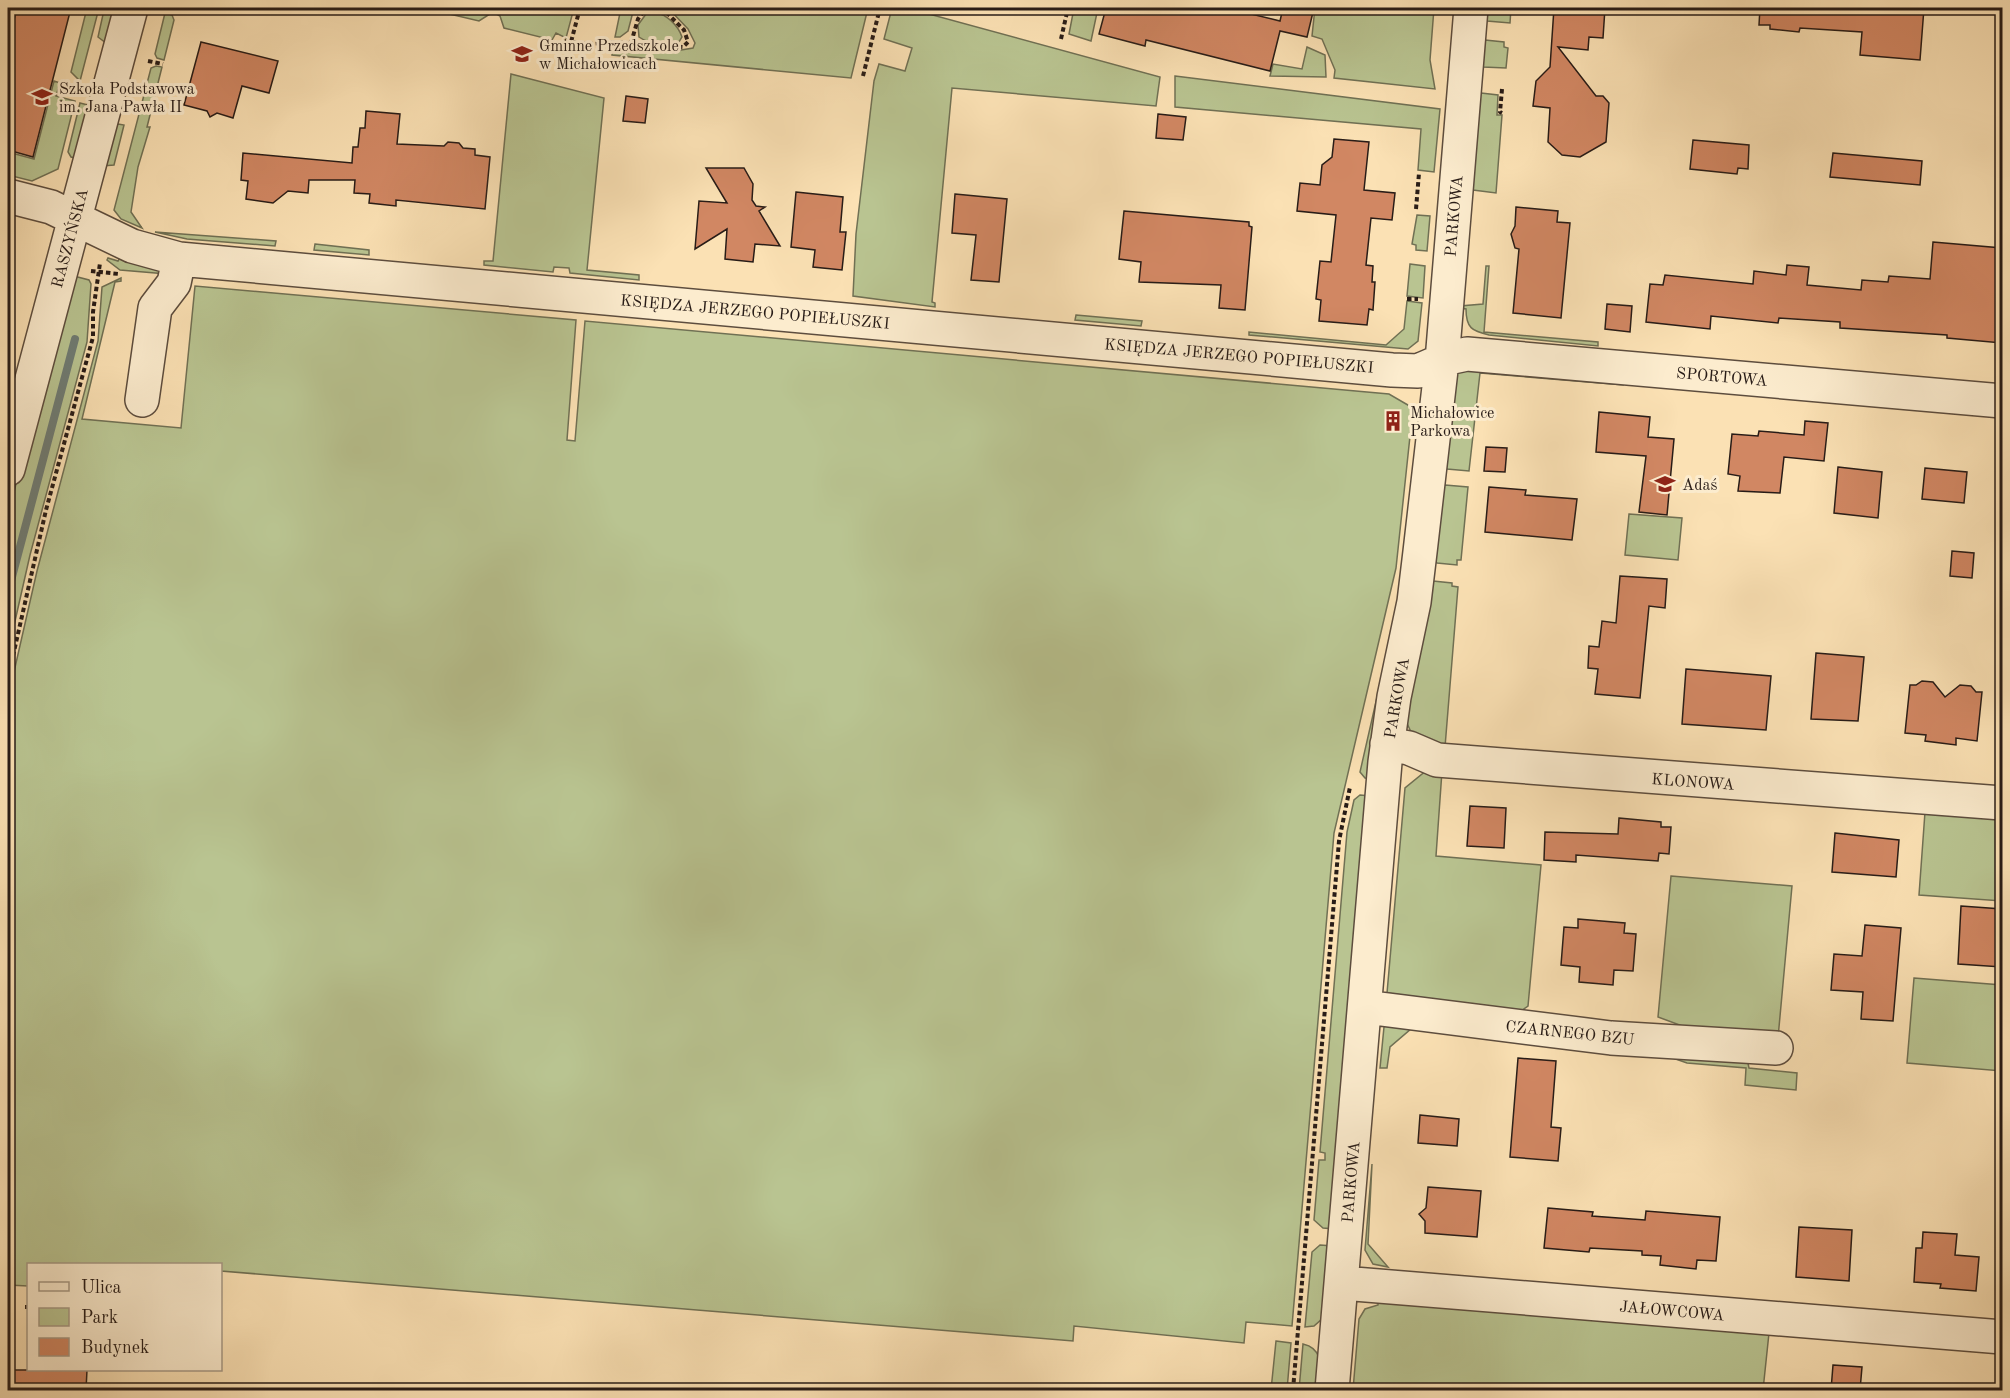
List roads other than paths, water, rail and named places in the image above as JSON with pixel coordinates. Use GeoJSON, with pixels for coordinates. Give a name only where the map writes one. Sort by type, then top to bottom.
{"type":"FeatureCollection","features":[{"type":"Feature","properties":{"kind":"street","name":"RASZYŃSKA"},"geometry":{"type":"LineString","coordinates":[[8,469],[131,8]]}},
{"type":"Feature","properties":{"kind":"street","name":"PARKOWA"},"geometry":{"type":"LineString","coordinates":[[1332,1390],[1387,744],[1398,676],[1414,602],[1442,361],[1471,8]]}},
{"type":"Feature","properties":{"kind":"street","name":"KSIĘDZA JERZEGO POPIEŁUSZKI"},"geometry":{"type":"LineString","coordinates":[[8,196],[51,207],[132,246],[179,259],[1392,370],[1418,371],[1442,361]]}},
{"type":"Feature","properties":{"kind":"street"},"geometry":{"type":"LineString","coordinates":[[142,400],[155,308],[174,283],[179,259]]}},
{"type":"Feature","properties":{"kind":"street","name":"SPORTOWA"},"geometry":{"type":"LineString","coordinates":[[1442,361],[1467,354],[2002,400]]}},
{"type":"Feature","properties":{"kind":"street","name":"KLONOWA"},"geometry":{"type":"LineString","coordinates":[[1387,744],[1409,748],[1437,760],[2002,803]]}},
{"type":"Feature","properties":{"kind":"street","name":"CZARNEGO BZU"},"geometry":{"type":"LineString","coordinates":[[1365,1007],[1611,1038],[1776,1048]]}},
{"type":"Feature","properties":{"kind":"street","name":"JAŁOWCOWA"},"geometry":{"type":"LineString","coordinates":[[1342,1283],[2002,1337]]}},
{"type":"Feature","properties":{"kind":"waterway"},"geometry":{"type":"LineString","coordinates":[[8,592],[75,339]]}},
{"type":"Feature","properties":{"kind":"place","name":"Gminne Przedszkole w Michałowicach"},"geometry":{"type":"Point","coordinates":[522,54]}},
{"type":"Feature","properties":{"kind":"place","name":"Szkoła Podstawowa im. Jana Pawła II"},"geometry":{"type":"Point","coordinates":[42,97]}},
{"type":"Feature","properties":{"kind":"place","name":"Michałowice Parkowa"},"geometry":{"type":"Point","coordinates":[1393,421]}},
{"type":"Feature","properties":{"kind":"place","name":"Adaś"},"geometry":{"type":"Point","coordinates":[1665,484]}}]}
